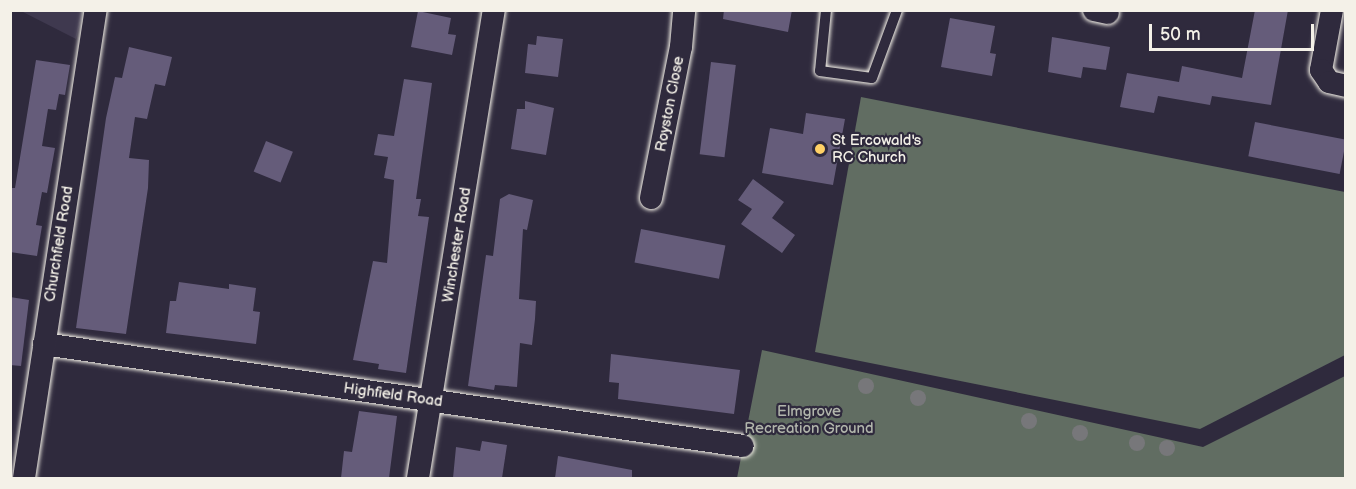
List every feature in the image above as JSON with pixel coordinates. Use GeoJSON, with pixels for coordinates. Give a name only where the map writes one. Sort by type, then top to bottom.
{"type":"FeatureCollection","features":[{"type":"Feature","properties":{"kind":"street","name":"Churchfield Road"},"geometry":{"type":"LineString","coordinates":[[24,478],[96,10]]}},
{"type":"Feature","properties":{"kind":"street","name":"Winchester Road"},"geometry":{"type":"LineString","coordinates":[[418,478],[433,401],[494,10]]}},
{"type":"Feature","properties":{"kind":"street","name":"Royston Close"},"geometry":{"type":"LineString","coordinates":[[651,198],[681,47],[684,10]]}},
{"type":"Feature","properties":{"kind":"street"},"geometry":{"type":"LineString","coordinates":[[1332,10],[1321,70],[1329,82],[1346,86]]}},
{"type":"Feature","properties":{"kind":"street","name":"Highfield Road"},"geometry":{"type":"LineString","coordinates":[[44,344],[743,446]]}},
{"type":"Feature","properties":{"kind":"lane"},"geometry":{"type":"LineString","coordinates":[[826,10],[820,71],[872,78],[897,10]]}},
{"type":"Feature","properties":{"kind":"shaded area"},"geometry":{"type":"Polygon","coordinates":[[[21,11],[83,11],[76,39],[21,11]]]}},
{"type":"Feature","properties":{"kind":"green space"},"geometry":{"type":"Polygon","coordinates":[[[861,97],[1345,192],[1345,355],[1200,429],[815,352],[861,97]]]}},
{"type":"Feature","properties":{"kind":"green space","name":"Elmgrove Recreation Ground"},"geometry":{"type":"Polygon","coordinates":[[[762,350],[1203,447],[1345,376],[1345,478],[737,478],[762,350]]]}},
{"type":"Feature","properties":{"kind":"building"},"geometry":{"type":"Polygon","coordinates":[[[724,10],[792,10],[788,32],[723,19],[724,10]]]}},
{"type":"Feature","properties":{"kind":"building"},"geometry":{"type":"Polygon","coordinates":[[[1255,10],[1288,10],[1271,105],[1212,96],[1210,105],[1158,96],[1154,113],[1120,107],[1127,73],[1179,82],[1182,66],[1242,78],[1255,10]]]}},
{"type":"Feature","properties":{"kind":"building"},"geometry":{"type":"Polygon","coordinates":[[[418,11],[451,18],[448,34],[456,35],[452,55],[411,47],[418,11]]]}},
{"type":"Feature","properties":{"kind":"building"},"geometry":{"type":"Polygon","coordinates":[[[950,18],[995,26],[990,53],[996,54],[992,76],[941,67],[950,18]]]}},
{"type":"Feature","properties":{"kind":"building"},"geometry":{"type":"Polygon","coordinates":[[[537,36],[563,39],[558,77],[525,73],[528,44],[536,45],[537,36]]]}},
{"type":"Feature","properties":{"kind":"building"},"geometry":{"type":"Polygon","coordinates":[[[1052,37],[1110,47],[1106,70],[1083,67],[1081,78],[1048,72],[1052,37]]]}},
{"type":"Feature","properties":{"kind":"building"},"geometry":{"type":"Polygon","coordinates":[[[129,47],[172,57],[165,86],[155,84],[147,119],[135,117],[129,158],[149,160],[148,188],[126,334],[76,328],[106,118],[115,77],[122,78],[129,47]]]}},
{"type":"Feature","properties":{"kind":"building"},"geometry":{"type":"Polygon","coordinates":[[[36,60],[70,65],[65,95],[59,94],[56,110],[48,109],[42,146],[55,148],[47,193],[42,192],[36,225],[42,226],[37,256],[10,252],[10,188],[15,188],[36,60]]]}},
{"type":"Feature","properties":{"kind":"building"},"geometry":{"type":"Polygon","coordinates":[[[711,62],[736,65],[724,157],[700,154],[711,62]]]}},
{"type":"Feature","properties":{"kind":"building"},"geometry":{"type":"Polygon","coordinates":[[[404,79],[432,83],[416,199],[421,199],[418,216],[429,217],[406,373],[378,369],[379,364],[353,360],[373,261],[387,263],[394,180],[384,178],[388,157],[374,155],[378,134],[394,136],[404,79]]]}},
{"type":"Feature","properties":{"kind":"building"},"geometry":{"type":"Polygon","coordinates":[[[525,101],[554,108],[546,155],[511,149],[517,109],[525,109],[525,101]]]}},
{"type":"Feature","properties":{"kind":"building","name":"St Ercowald's RC Church"},"geometry":{"type":"Polygon","coordinates":[[[806,113],[845,119],[833,185],[762,173],[770,128],[803,134],[806,113]]]}},
{"type":"Feature","properties":{"kind":"building"},"geometry":{"type":"Polygon","coordinates":[[[1255,122],[1346,140],[1340,174],[1248,156],[1255,122]]]}},
{"type":"Feature","properties":{"kind":"building"},"geometry":{"type":"Polygon","coordinates":[[[266,141],[293,152],[281,182],[254,172],[266,141]]]}},
{"type":"Feature","properties":{"kind":"building"},"geometry":{"type":"Polygon","coordinates":[[[753,179],[784,202],[772,218],[795,235],[782,253],[741,224],[752,209],[738,200],[753,179]]]}},
{"type":"Feature","properties":{"kind":"building"},"geometry":{"type":"Polygon","coordinates":[[[509,194],[533,200],[527,230],[523,229],[519,299],[536,301],[535,319],[532,345],[520,343],[517,387],[495,385],[494,390],[468,386],[486,255],[493,256],[500,199],[509,194]]]}},
{"type":"Feature","properties":{"kind":"building"},"geometry":{"type":"Polygon","coordinates":[[[641,229],[725,245],[719,279],[635,262],[641,229]]]}},
{"type":"Feature","properties":{"kind":"building"},"geometry":{"type":"Polygon","coordinates":[[[179,282],[229,289],[229,284],[256,288],[253,311],[260,312],[256,344],[166,333],[170,301],[176,301],[179,282]]]}},
{"type":"Feature","properties":{"kind":"building"},"geometry":{"type":"Polygon","coordinates":[[[10,297],[29,300],[21,366],[10,365],[10,297]]]}},
{"type":"Feature","properties":{"kind":"building"},"geometry":{"type":"Polygon","coordinates":[[[611,354],[740,370],[734,414],[618,399],[619,383],[609,382],[611,354]]]}},
{"type":"Feature","properties":{"kind":"building"},"geometry":{"type":"Polygon","coordinates":[[[359,411],[397,416],[389,478],[341,478],[344,451],[352,452],[359,411]]]}},
{"type":"Feature","properties":{"kind":"building"},"geometry":{"type":"Polygon","coordinates":[[[482,441],[507,445],[502,478],[453,478],[456,447],[480,451],[482,441]]]}},
{"type":"Feature","properties":{"kind":"building"},"geometry":{"type":"Polygon","coordinates":[[[558,456],[632,470],[632,478],[555,478],[558,456]]]}},
{"type":"Feature","properties":{"kind":"place","name":"St Ercowald's RC Church"},"geometry":{"type":"Point","coordinates":[820,149]}}]}
